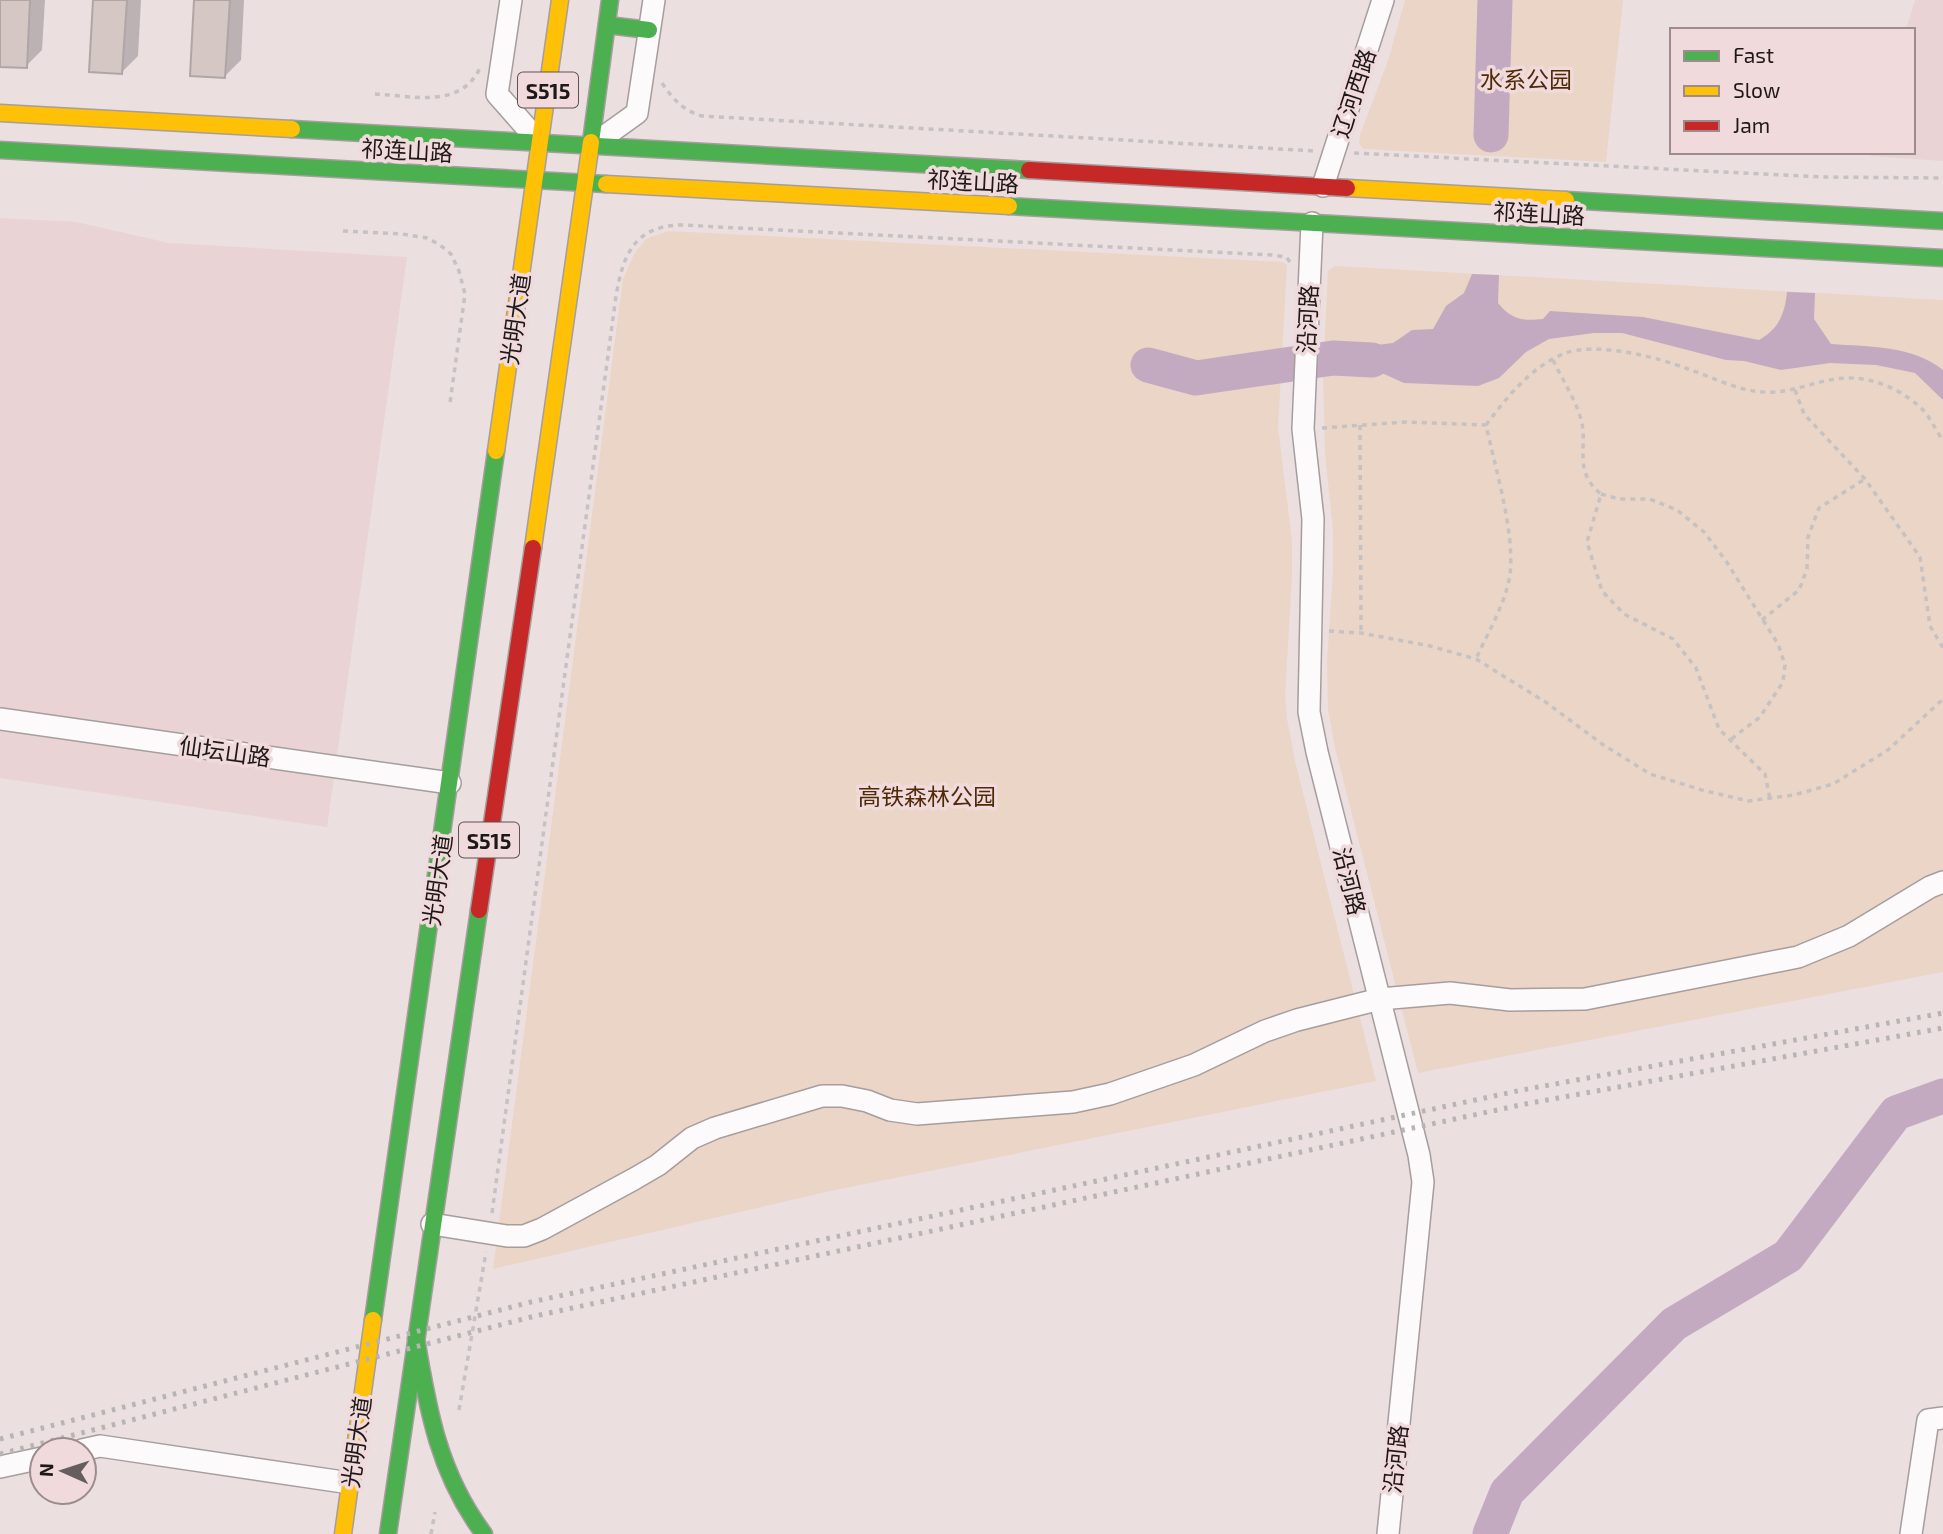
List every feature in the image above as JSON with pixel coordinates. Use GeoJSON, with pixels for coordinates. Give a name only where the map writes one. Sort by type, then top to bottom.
{"type":"FeatureCollection","features":[{"type":"Feature","properties":{"kind":"main road","name":"光明大道"},"geometry":{"type":"LineString","coordinates":[[343,1534],[560,0]]}},
{"type":"Feature","properties":{"kind":"main road","name":"光明大道"},"geometry":{"type":"LineString","coordinates":[[388,1534],[586,183],[610,0]]}},
{"type":"Feature","properties":{"kind":"main road"},"geometry":{"type":"LineString","coordinates":[[607,25],[649,30]]}},
{"type":"Feature","properties":{"kind":"main road","name":"祁连山路"},"geometry":{"type":"LineString","coordinates":[[0,113],[1943,220]]}},
{"type":"Feature","properties":{"kind":"main road","name":"祁连山路"},"geometry":{"type":"LineString","coordinates":[[0,150],[1943,258]]}},
{"type":"Feature","properties":{"kind":"main road"},"geometry":{"type":"LineString","coordinates":[[416,1338],[432,1428],[448,1476],[473,1521],[484,1534]]}},
{"type":"Feature","properties":{"kind":"street","name":"S515"},"geometry":{"type":"LineString","coordinates":[[509,0],[497,94],[540,143]]}},
{"type":"Feature","properties":{"kind":"street"},"geometry":{"type":"LineString","coordinates":[[591,146],[637,113],[654,0]]}},
{"type":"Feature","properties":{"kind":"street","name":"辽河西路"},"geometry":{"type":"LineString","coordinates":[[1323,186],[1383,0]]}},
{"type":"Feature","properties":{"kind":"street","name":"沿河路"},"geometry":{"type":"LineString","coordinates":[[1312,223],[1303,429],[1312,519],[1313,566],[1309,712],[1419,1155],[1423,1182],[1388,1534]]}},
{"type":"Feature","properties":{"kind":"street","name":"仙坛山路"},"geometry":{"type":"LineString","coordinates":[[0,719],[450,783]]}},
{"type":"Feature","properties":{"kind":"street"},"geometry":{"type":"LineString","coordinates":[[432,1224],[524,1236],[542,1229],[646,1172],[692,1138],[715,1128],[822,1096],[842,1096],[917,1115],[1073,1102],[1110,1094],[1194,1065],[1265,1031],[1297,1020],[1380,999],[1450,993],[1510,1000],[1585,999],[1798,957],[1849,936],[1930,887],[1943,882]]}},
{"type":"Feature","properties":{"kind":"street"},"geometry":{"type":"LineString","coordinates":[[1911,1534],[1928,1420],[1943,1418]]}},
{"type":"Feature","properties":{"kind":"street"},"geometry":{"type":"LineString","coordinates":[[98,1447],[350,1483]]}},
{"type":"Feature","properties":{"kind":"street"},"geometry":{"type":"LineString","coordinates":[[0,1467],[28,1461]]}},
{"type":"Feature","properties":{"kind":"path"},"geometry":{"type":"LineString","coordinates":[[376,94],[447,97],[463,89],[474,79],[483,62]]}},
{"type":"Feature","properties":{"kind":"path"},"geometry":{"type":"LineString","coordinates":[[662,82],[679,105],[702,116],[1822,177],[1943,178]]}},
{"type":"Feature","properties":{"kind":"path"},"geometry":{"type":"LineString","coordinates":[[457,1422],[489,1233],[619,275],[627,254],[640,236],[666,225],[681,225],[1272,255],[1286,257],[1293,268]]}},
{"type":"Feature","properties":{"kind":"path"},"geometry":{"type":"LineString","coordinates":[[343,231],[427,238],[451,254],[465,293],[450,403]]}},
{"type":"Feature","properties":{"kind":"path"},"geometry":{"type":"LineString","coordinates":[[1476,659],[1510,575],[1511,543],[1486,425],[1508,395],[1534,372],[1565,353],[1596,349],[1627,352],[1676,364],[1740,388],[1763,393],[1795,390],[1837,378],[1865,379],[1895,388],[1924,411],[1943,441]]}},
{"type":"Feature","properties":{"kind":"path"},"geometry":{"type":"LineString","coordinates":[[1553,360],[1581,419],[1582,462],[1591,487],[1601,494],[1619,499],[1650,499],[1677,510],[1704,532],[1726,561],[1778,644],[1785,665],[1783,682],[1760,717],[1730,740]]}},
{"type":"Feature","properties":{"kind":"path"},"geometry":{"type":"LineString","coordinates":[[1795,390],[1804,414],[1865,480],[1920,558],[1930,626],[1943,648]]}},
{"type":"Feature","properties":{"kind":"path"},"geometry":{"type":"LineString","coordinates":[[1303,429],[1406,422],[1486,425]]}},
{"type":"Feature","properties":{"kind":"path"},"geometry":{"type":"LineString","coordinates":[[1360,424],[1361,633]]}},
{"type":"Feature","properties":{"kind":"path"},"geometry":{"type":"LineString","coordinates":[[1762,620],[1799,590],[1807,569],[1808,537],[1819,508],[1865,480]]}},
{"type":"Feature","properties":{"kind":"path"},"geometry":{"type":"LineString","coordinates":[[1601,494],[1587,542],[1602,591],[1624,614],[1673,639],[1696,668],[1719,729],[1765,774],[1771,800]]}},
{"type":"Feature","properties":{"kind":"path"},"geometry":{"type":"LineString","coordinates":[[1310,630],[1361,633],[1430,646],[1476,659],[1547,703],[1602,744],[1650,774],[1748,801],[1771,800],[1833,784],[1888,750],[1942,702]]}},
{"type":"Feature","properties":{"kind":"path"},"geometry":{"type":"LineString","coordinates":[[432,1534],[436,1508]]}},
{"type":"Feature","properties":{"kind":"shaded area"},"geometry":{"type":"Polygon","coordinates":[[[1915,0],[1943,0],[1943,161],[1870,156],[1915,154],[1915,28],[1907,28],[1915,0]]]}},
{"type":"Feature","properties":{"kind":"shaded area"},"geometry":{"type":"Polygon","coordinates":[[[0,218],[76,222],[169,243],[407,257],[327,827],[0,778],[0,218]]]}},
{"type":"Feature","properties":{"kind":"shaded area"},"geometry":{"type":"Polygon","coordinates":[[[1472,274],[1499,275],[1498,303],[1518,318],[1543,319],[1550,311],[1643,317],[1759,340],[1772,331],[1780,320],[1787,292],[1815,293],[1814,319],[1831,344],[1890,349],[1931,362],[1943,370],[1943,400],[1915,373],[1876,365],[1830,363],[1781,370],[1744,361],[1726,360],[1622,333],[1594,333],[1549,339],[1526,352],[1499,378],[1478,386],[1404,383],[1384,374],[1323,373],[1325,343],[1360,347],[1393,343],[1412,330],[1433,329],[1446,306],[1464,293],[1472,274]]]}},
{"type":"Feature","properties":{"kind":"green space","name":"水系公园"},"geometry":{"type":"Polygon","coordinates":[[[1405,0],[1623,0],[1606,162],[1363,149],[1359,143],[1360,135],[1388,61],[1405,0]]]}},
{"type":"Feature","properties":{"kind":"green space","name":"高铁森林公园"},"geometry":{"type":"Polygon","coordinates":[[[668,231],[1283,262],[1287,265],[1278,427],[1292,541],[1285,694],[1287,719],[1295,761],[1376,1081],[835,1190],[493,1269],[623,279],[634,254],[646,239],[668,231]]]}},
{"type":"Feature","properties":{"kind":"green space"},"geometry":{"type":"Polygon","coordinates":[[[1335,266],[1943,300],[1943,972],[1418,1073],[1335,748],[1328,709],[1327,661],[1333,530],[1325,454],[1323,373],[1328,271],[1335,266]]]}},
{"type":"Feature","properties":{"kind":"building"},"geometry":{"type":"Polygon","coordinates":[[[0,0],[30,0],[27,68],[0,67],[0,0]]]}},
{"type":"Feature","properties":{"kind":"building"},"geometry":{"type":"Polygon","coordinates":[[[93,0],[127,0],[122,74],[89,72],[93,0]]]}},
{"type":"Feature","properties":{"kind":"building"},"geometry":{"type":"Polygon","coordinates":[[[194,0],[230,0],[225,78],[190,76],[194,0]]]}},
{"type":"Feature","properties":{"kind":"waterway"},"geometry":{"type":"LineString","coordinates":[[1491,135],[1495,0]]}},
{"type":"Feature","properties":{"kind":"waterway"},"geometry":{"type":"LineString","coordinates":[[1148,365],[1196,378],[1333,358],[1372,360]]}},
{"type":"Feature","properties":{"kind":"waterway"},"geometry":{"type":"LineString","coordinates":[[1490,1534],[1507,1492],[1674,1324],[1788,1256],[1896,1113],[1943,1096]]}},
{"type":"Feature","properties":{"kind":"railway"},"geometry":{"type":"LineString","coordinates":[[0,1439],[531,1302],[1522,1090],[1943,1013]]}},
{"type":"Feature","properties":{"kind":"railway"},"geometry":{"type":"LineString","coordinates":[[0,1454],[535,1316],[1525,1104],[1943,1028]]}},
{"type":"Feature","properties":{"kind":"traffic: fast"},"geometry":{"type":"LineString","coordinates":[[591,142],[610,0]]}},
{"type":"Feature","properties":{"kind":"traffic: fast"},"geometry":{"type":"LineString","coordinates":[[607,25],[649,30]]}},
{"type":"Feature","properties":{"kind":"traffic: fast"},"geometry":{"type":"LineString","coordinates":[[292,129],[1029,170]]}},
{"type":"Feature","properties":{"kind":"traffic: fast"},"geometry":{"type":"LineString","coordinates":[[0,150],[606,184]]}},
{"type":"Feature","properties":{"kind":"traffic: fast"},"geometry":{"type":"LineString","coordinates":[[1566,200],[1943,221]]}},
{"type":"Feature","properties":{"kind":"traffic: fast"},"geometry":{"type":"LineString","coordinates":[[1009,206],[1943,258]]}},
{"type":"Feature","properties":{"kind":"traffic: fast"},"geometry":{"type":"LineString","coordinates":[[373,1320],[496,451]]}},
{"type":"Feature","properties":{"kind":"traffic: fast"},"geometry":{"type":"LineString","coordinates":[[388,1534],[479,910]]}},
{"type":"Feature","properties":{"kind":"traffic: fast"},"geometry":{"type":"LineString","coordinates":[[416,1338],[425,1391],[446,1465],[456,1488],[484,1534]]}},
{"type":"Feature","properties":{"kind":"traffic: slow"},"geometry":{"type":"LineString","coordinates":[[496,451],[560,0]]}},
{"type":"Feature","properties":{"kind":"traffic: slow"},"geometry":{"type":"LineString","coordinates":[[0,113],[292,129]]}},
{"type":"Feature","properties":{"kind":"traffic: slow"},"geometry":{"type":"LineString","coordinates":[[533,548],[591,142]]}},
{"type":"Feature","properties":{"kind":"traffic: slow"},"geometry":{"type":"LineString","coordinates":[[606,184],[1009,206]]}},
{"type":"Feature","properties":{"kind":"traffic: slow"},"geometry":{"type":"LineString","coordinates":[[1347,188],[1566,200]]}},
{"type":"Feature","properties":{"kind":"traffic: slow"},"geometry":{"type":"LineString","coordinates":[[343,1534],[373,1320]]}},
{"type":"Feature","properties":{"kind":"traffic: jam"},"geometry":{"type":"LineString","coordinates":[[1029,170],[1347,188]]}},
{"type":"Feature","properties":{"kind":"traffic: jam"},"geometry":{"type":"LineString","coordinates":[[479,910],[533,548]]}}]}
